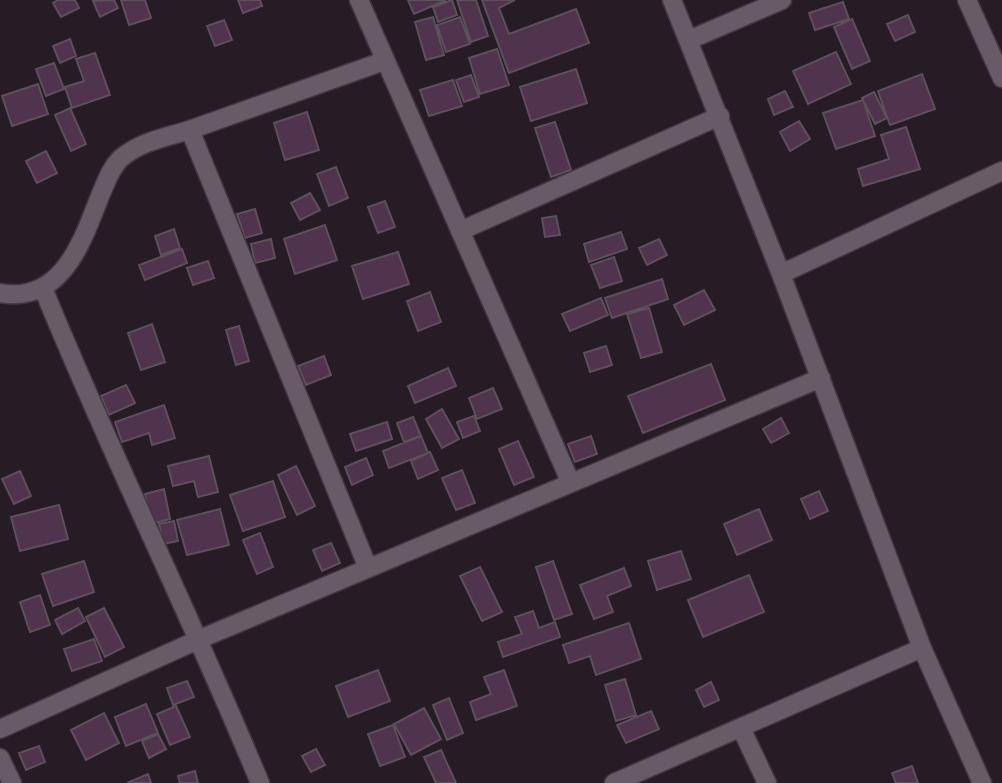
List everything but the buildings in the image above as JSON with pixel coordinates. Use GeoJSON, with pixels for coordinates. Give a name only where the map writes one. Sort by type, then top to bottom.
{"type":"FeatureCollection","features":[{"type":"Feature","properties":{"kind":"street"},"geometry":{"type":"LineString","coordinates":[[359,0],[570,481]]}},
{"type":"Feature","properties":{"kind":"street"},"geometry":{"type":"LineString","coordinates":[[672,0],[781,274],[922,648],[982,783]]}},
{"type":"Feature","properties":{"kind":"street"},"geometry":{"type":"LineString","coordinates":[[689,40],[782,0]]}},
{"type":"Feature","properties":{"kind":"street"},"geometry":{"type":"LineString","coordinates":[[967,0],[1002,79]]}},
{"type":"Feature","properties":{"kind":"street"},"geometry":{"type":"LineString","coordinates":[[0,293],[21,293],[43,288],[69,265],[111,169],[120,160],[156,138],[190,130],[384,61]]}},
{"type":"Feature","properties":{"kind":"street"},"geometry":{"type":"LineString","coordinates":[[460,231],[720,116]]}},
{"type":"Feature","properties":{"kind":"street"},"geometry":{"type":"LineString","coordinates":[[190,130],[368,568]]}},
{"type":"Feature","properties":{"kind":"street"},"geometry":{"type":"LineString","coordinates":[[781,274],[1002,171]]}},
{"type":"Feature","properties":{"kind":"street"},"geometry":{"type":"LineString","coordinates":[[43,288],[116,461],[200,639],[260,783]]}},
{"type":"Feature","properties":{"kind":"street"},"geometry":{"type":"LineString","coordinates":[[0,729],[200,639],[570,481],[821,378]]}},
{"type":"Feature","properties":{"kind":"street"},"geometry":{"type":"LineString","coordinates":[[614,783],[922,648]]}},
{"type":"Feature","properties":{"kind":"street"},"geometry":{"type":"LineString","coordinates":[[741,728],[767,783]]}},
{"type":"Feature","properties":{"kind":"street"},"geometry":{"type":"LineString","coordinates":[[0,758],[11,783]]}}]}
